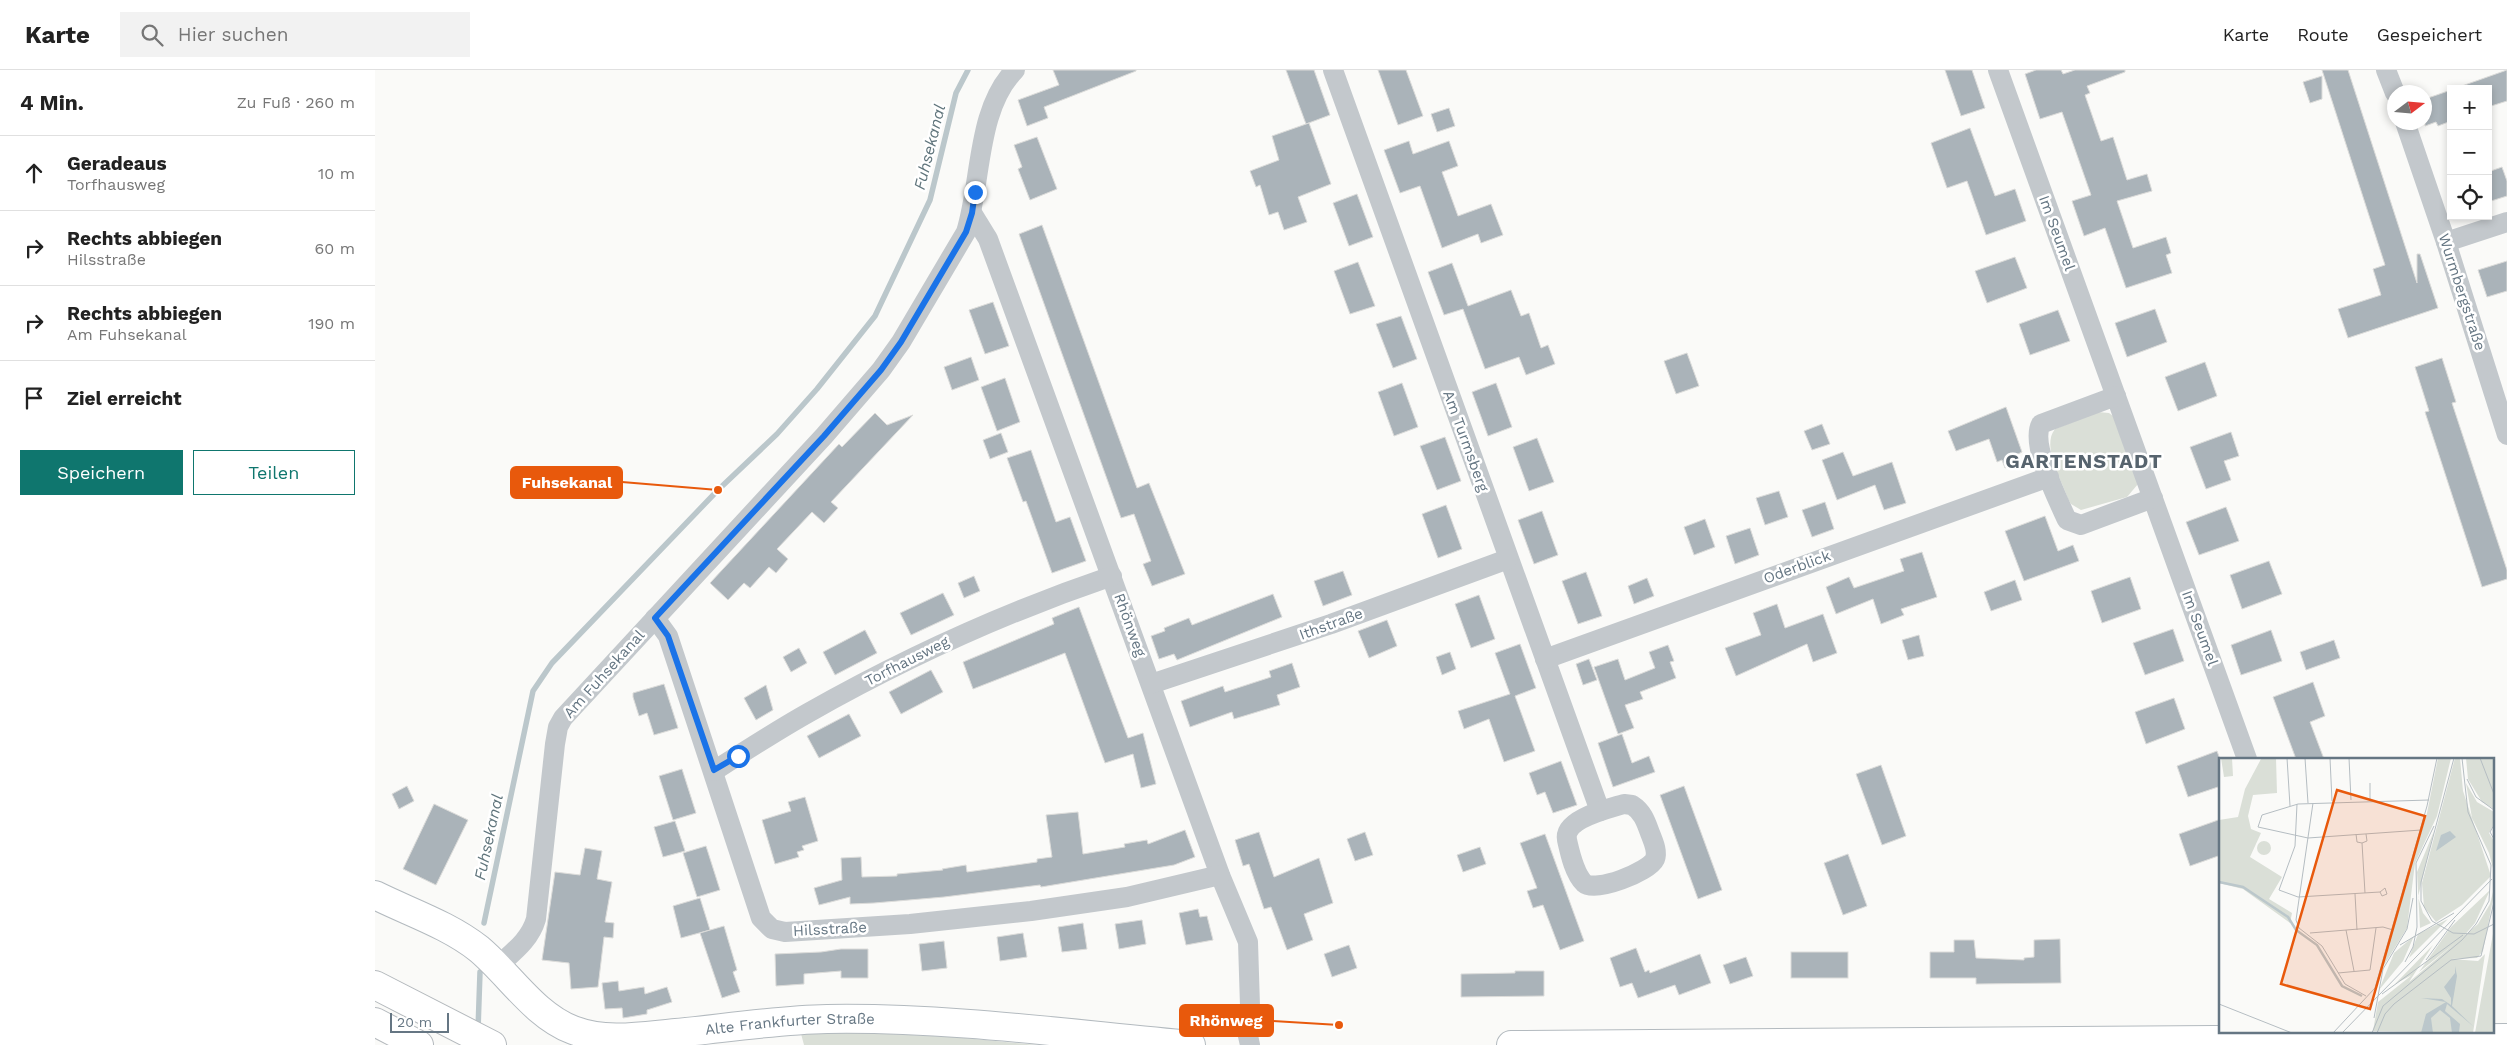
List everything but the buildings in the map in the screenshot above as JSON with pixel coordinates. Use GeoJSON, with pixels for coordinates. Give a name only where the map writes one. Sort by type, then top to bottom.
{"type":"FeatureCollection","features":[{"type":"Feature","properties":{"kind":"main road","name":"Alte Frankfurter Straße"},"geometry":{"type":"LineString","coordinates":[[375,895],[456,934],[498,966],[534,1003],[561,1024],[591,1036],[608,1038],[827,1019],[975,1024],[1191,1045]]}},
{"type":"Feature","properties":{"kind":"main road"},"geometry":{"type":"LineString","coordinates":[[380,988],[492,1045]]}},
{"type":"Feature","properties":{"kind":"main road"},"geometry":{"type":"LineString","coordinates":[[375,1022],[419,1045]]}},
{"type":"Feature","properties":{"kind":"main road"},"geometry":{"type":"LineString","coordinates":[[1511,1045],[2346,1036],[2507,1038]]}},
{"type":"Feature","properties":{"kind":"street","name":"Am Fuhsekanal"},"geometry":{"type":"LineString","coordinates":[[498,966],[524,942],[533,930],[536,919],[558,727],[584,693],[824,436],[881,370],[901,342],[966,232],[972,213],[983,146],[993,102],[1006,78],[1015,70]]}},
{"type":"Feature","properties":{"kind":"street","name":"Am Turmsberg"},"geometry":{"type":"LineString","coordinates":[[1333,70],[1600,811]]}},
{"type":"Feature","properties":{"kind":"street","name":"Im Seumel"},"geometry":{"type":"LineString","coordinates":[[1998,70],[2247,758]]}},
{"type":"Feature","properties":{"kind":"street"},"geometry":{"type":"LineString","coordinates":[[2387,70],[2392,85]]}},
{"type":"Feature","properties":{"kind":"street","name":"Wurmbergstraße"},"geometry":{"type":"LineString","coordinates":[[2408,130],[2446,242],[2507,435]]}},
{"type":"Feature","properties":{"kind":"street","name":"Rhönweg"},"geometry":{"type":"LineString","coordinates":[[972,213],[988,238],[1220,875],[1248,942],[1250,981],[1246,1027],[1250,1045]]}},
{"type":"Feature","properties":{"kind":"street"},"geometry":{"type":"LineString","coordinates":[[2446,242],[2507,222]]}},
{"type":"Feature","properties":{"kind":"street"},"geometry":{"type":"LineString","coordinates":[[2116,396],[2041,424],[2037,430],[2037,439],[2049,477],[2067,520],[2074,524],[2081,525],[2153,498]]}},
{"type":"Feature","properties":{"kind":"street","name":"Oderblick"},"geometry":{"type":"LineString","coordinates":[[1545,659],[2049,477]]}},
{"type":"Feature","properties":{"kind":"street","name":"Ithstraße"},"geometry":{"type":"LineString","coordinates":[[1151,684],[1331,624],[1508,559]]}},
{"type":"Feature","properties":{"kind":"street","name":"Torfhausweg"},"geometry":{"type":"LineString","coordinates":[[714,770],[806,714],[934,647],[1020,610],[1112,576]]}},
{"type":"Feature","properties":{"kind":"street","name":"Hilsstraße"},"geometry":{"type":"LineString","coordinates":[[655,618],[668,636],[714,770],[761,918],[766,926],[778,931],[910,924],[1031,911],[1151,892],[1220,875]]}},
{"type":"Feature","properties":{"kind":"street"},"geometry":{"type":"LineString","coordinates":[[1624,804],[1632,805],[1639,810],[1645,820],[1657,853],[1655,861],[1646,868],[1595,888],[1585,884],[1579,877],[1569,852],[1567,836],[1570,828],[1577,822],[1600,811],[1624,804]]}},
{"type":"Feature","properties":{"kind":"shaded area"},"geometry":{"type":"Polygon","coordinates":[[[2098,412],[2109,413],[2113,416],[2138,484],[2127,497],[2081,510],[2071,504],[2068,499],[2051,454],[2051,436],[2055,429],[2098,412]]]}},
{"type":"Feature","properties":{"kind":"shaded area"},"geometry":{"type":"Polygon","coordinates":[[[800,1030],[955,1037],[1037,1045],[804,1045],[800,1030]]]}},
{"type":"Feature","properties":{"kind":"waterway","name":"Fuhsekanal"},"geometry":{"type":"LineString","coordinates":[[484,923],[533,691],[552,663],[718,490],[777,434],[817,389],[875,316],[930,200],[956,93],[968,70]]}},
{"type":"Feature","properties":{"kind":"waterway","name":"Fuhsekanal"},"geometry":{"type":"LineString","coordinates":[[478,1030],[480,972]]}},
{"type":"Feature","properties":{"kind":"place","name":"Fuhsekanal"},"geometry":{"type":"Point","coordinates":[718,490]}},
{"type":"Feature","properties":{"kind":"place","name":"Rhönweg"},"geometry":{"type":"Point","coordinates":[1339,1025]}},
{"type":"Feature","properties":{"kind":"district","name":"GARTENSTADT"},"geometry":{"type":"Point","coordinates":[2084,461]}},
{"type":"Feature","properties":{"kind":"route"},"geometry":{"type":"LineString","coordinates":[[738,756],[714,770],[668,636],[655,618],[824,436],[881,370],[901,342],[966,232],[972,213],[975,192]]}}]}
